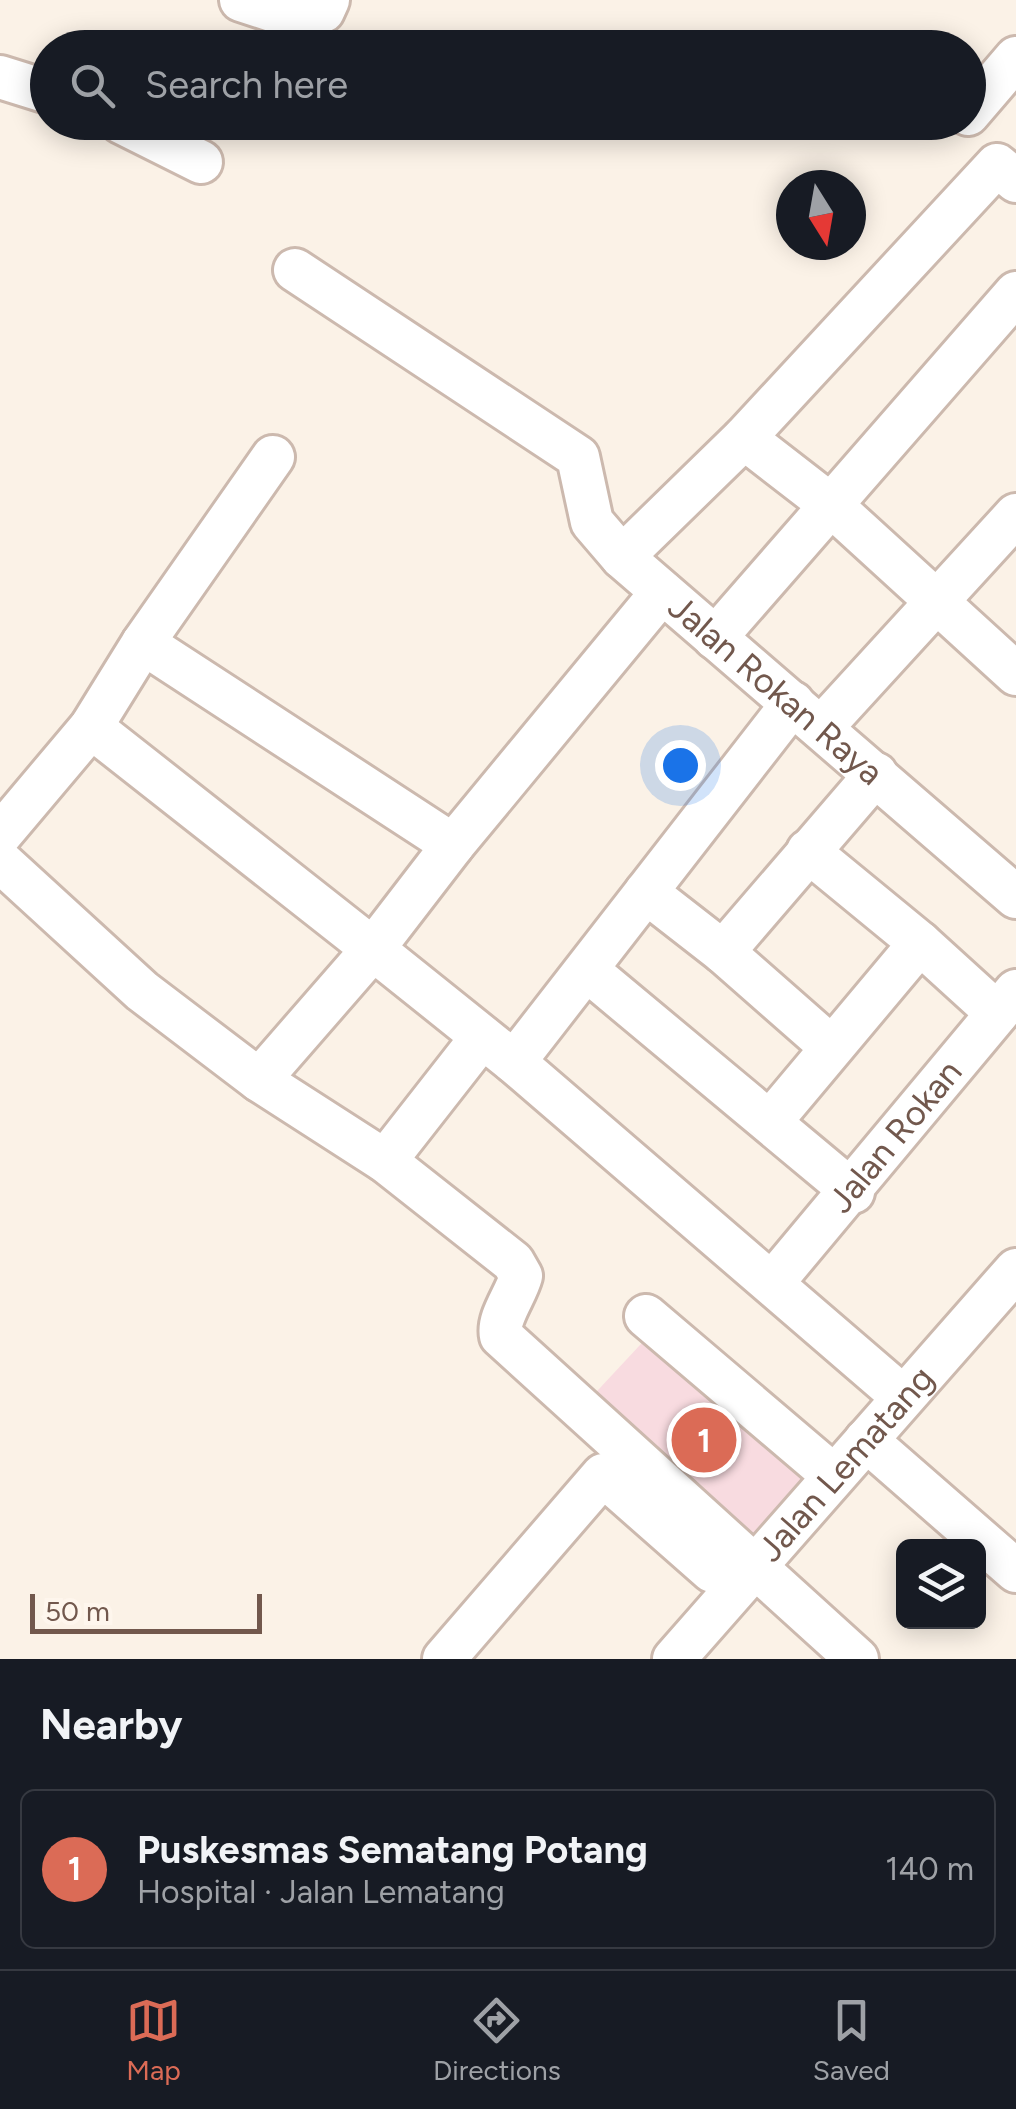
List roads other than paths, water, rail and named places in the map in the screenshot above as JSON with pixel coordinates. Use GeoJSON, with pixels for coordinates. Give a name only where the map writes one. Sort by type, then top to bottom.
{"type":"FeatureCollection","features":[{"type":"Feature","properties":{"kind":"street"},"geometry":{"type":"LineString","coordinates":[[240,0],[304,21],[314,18],[328,0]]}},
{"type":"Feature","properties":{"kind":"street"},"geometry":{"type":"LineString","coordinates":[[986,93],[1016,58]]}},
{"type":"Feature","properties":{"kind":"street"},"geometry":{"type":"LineString","coordinates":[[0,77],[30,86]]}},
{"type":"Feature","properties":{"kind":"street"},"geometry":{"type":"LineString","coordinates":[[157,140],[202,162]]}},
{"type":"Feature","properties":{"kind":"street"},"geometry":{"type":"LineString","coordinates":[[622,557],[1007,173],[976,140]]}},
{"type":"Feature","properties":{"kind":"street","name":"Jalan Rokan Raya"},"geometry":{"type":"LineString","coordinates":[[296,270],[565,448],[592,522],[622,557],[1016,896]]}},
{"type":"Feature","properties":{"kind":"street"},"geometry":{"type":"LineString","coordinates":[[715,638],[1016,293]]}},
{"type":"Feature","properties":{"kind":"street"},"geometry":{"type":"LineString","coordinates":[[744,438],[832,506],[1016,674]]}},
{"type":"Feature","properties":{"kind":"street"},"geometry":{"type":"LineString","coordinates":[[273,456],[143,643],[91,727],[2,834],[142,991],[259,1080],[384,1161],[512,1262],[520,1276],[516,1296],[500,1323],[501,1336],[652,1496],[743,1579],[857,1659]]}},
{"type":"Feature","properties":{"kind":"street"},"geometry":{"type":"LineString","coordinates":[[384,1161],[587,970],[646,892],[807,715],[935,602],[1016,515]]}},
{"type":"Feature","properties":{"kind":"street"},"geometry":{"type":"LineString","coordinates":[[259,1080],[374,949],[453,845],[662,592]]}},
{"type":"Feature","properties":{"kind":"street"},"geometry":{"type":"LineString","coordinates":[[143,643],[453,845]]}},
{"type":"Feature","properties":{"kind":"street"},"geometry":{"type":"LineString","coordinates":[[91,727],[498,1050],[774,1282],[903,1398]]}},
{"type":"Feature","properties":{"kind":"street"},"geometry":{"type":"LineString","coordinates":[[724,952],[876,774]]}},
{"type":"Feature","properties":{"kind":"street"},"geometry":{"type":"LineString","coordinates":[[808,850],[920,943],[1007,1002]]}},
{"type":"Feature","properties":{"kind":"street"},"geometry":{"type":"LineString","coordinates":[[646,892],[724,952],[830,1046]]}},
{"type":"Feature","properties":{"kind":"street"},"geometry":{"type":"LineString","coordinates":[[770,1122],[920,943]]}},
{"type":"Feature","properties":{"kind":"street"},"geometry":{"type":"LineString","coordinates":[[587,970],[853,1192]]}},
{"type":"Feature","properties":{"kind":"street","name":"Jalan Rokan"},"geometry":{"type":"LineString","coordinates":[[774,1282],[853,1192],[1007,1002]]}},
{"type":"Feature","properties":{"kind":"street","name":"Jalan Lematang"},"geometry":{"type":"LineString","coordinates":[[674,1659],[1016,1270]]}},
{"type":"Feature","properties":{"kind":"street"},"geometry":{"type":"LineString","coordinates":[[646,1316],[834,1476]]}},
{"type":"Feature","properties":{"kind":"street"},"geometry":{"type":"LineString","coordinates":[[866,1440],[1013,1562]]}},
{"type":"Feature","properties":{"kind":"street"},"geometry":{"type":"LineString","coordinates":[[444,1659],[603,1475],[652,1496]]}},
{"type":"Feature","properties":{"kind":"place","name":"Puskesmas Sematang Potang"},"geometry":{"type":"Point","coordinates":[704,1440]}}]}
